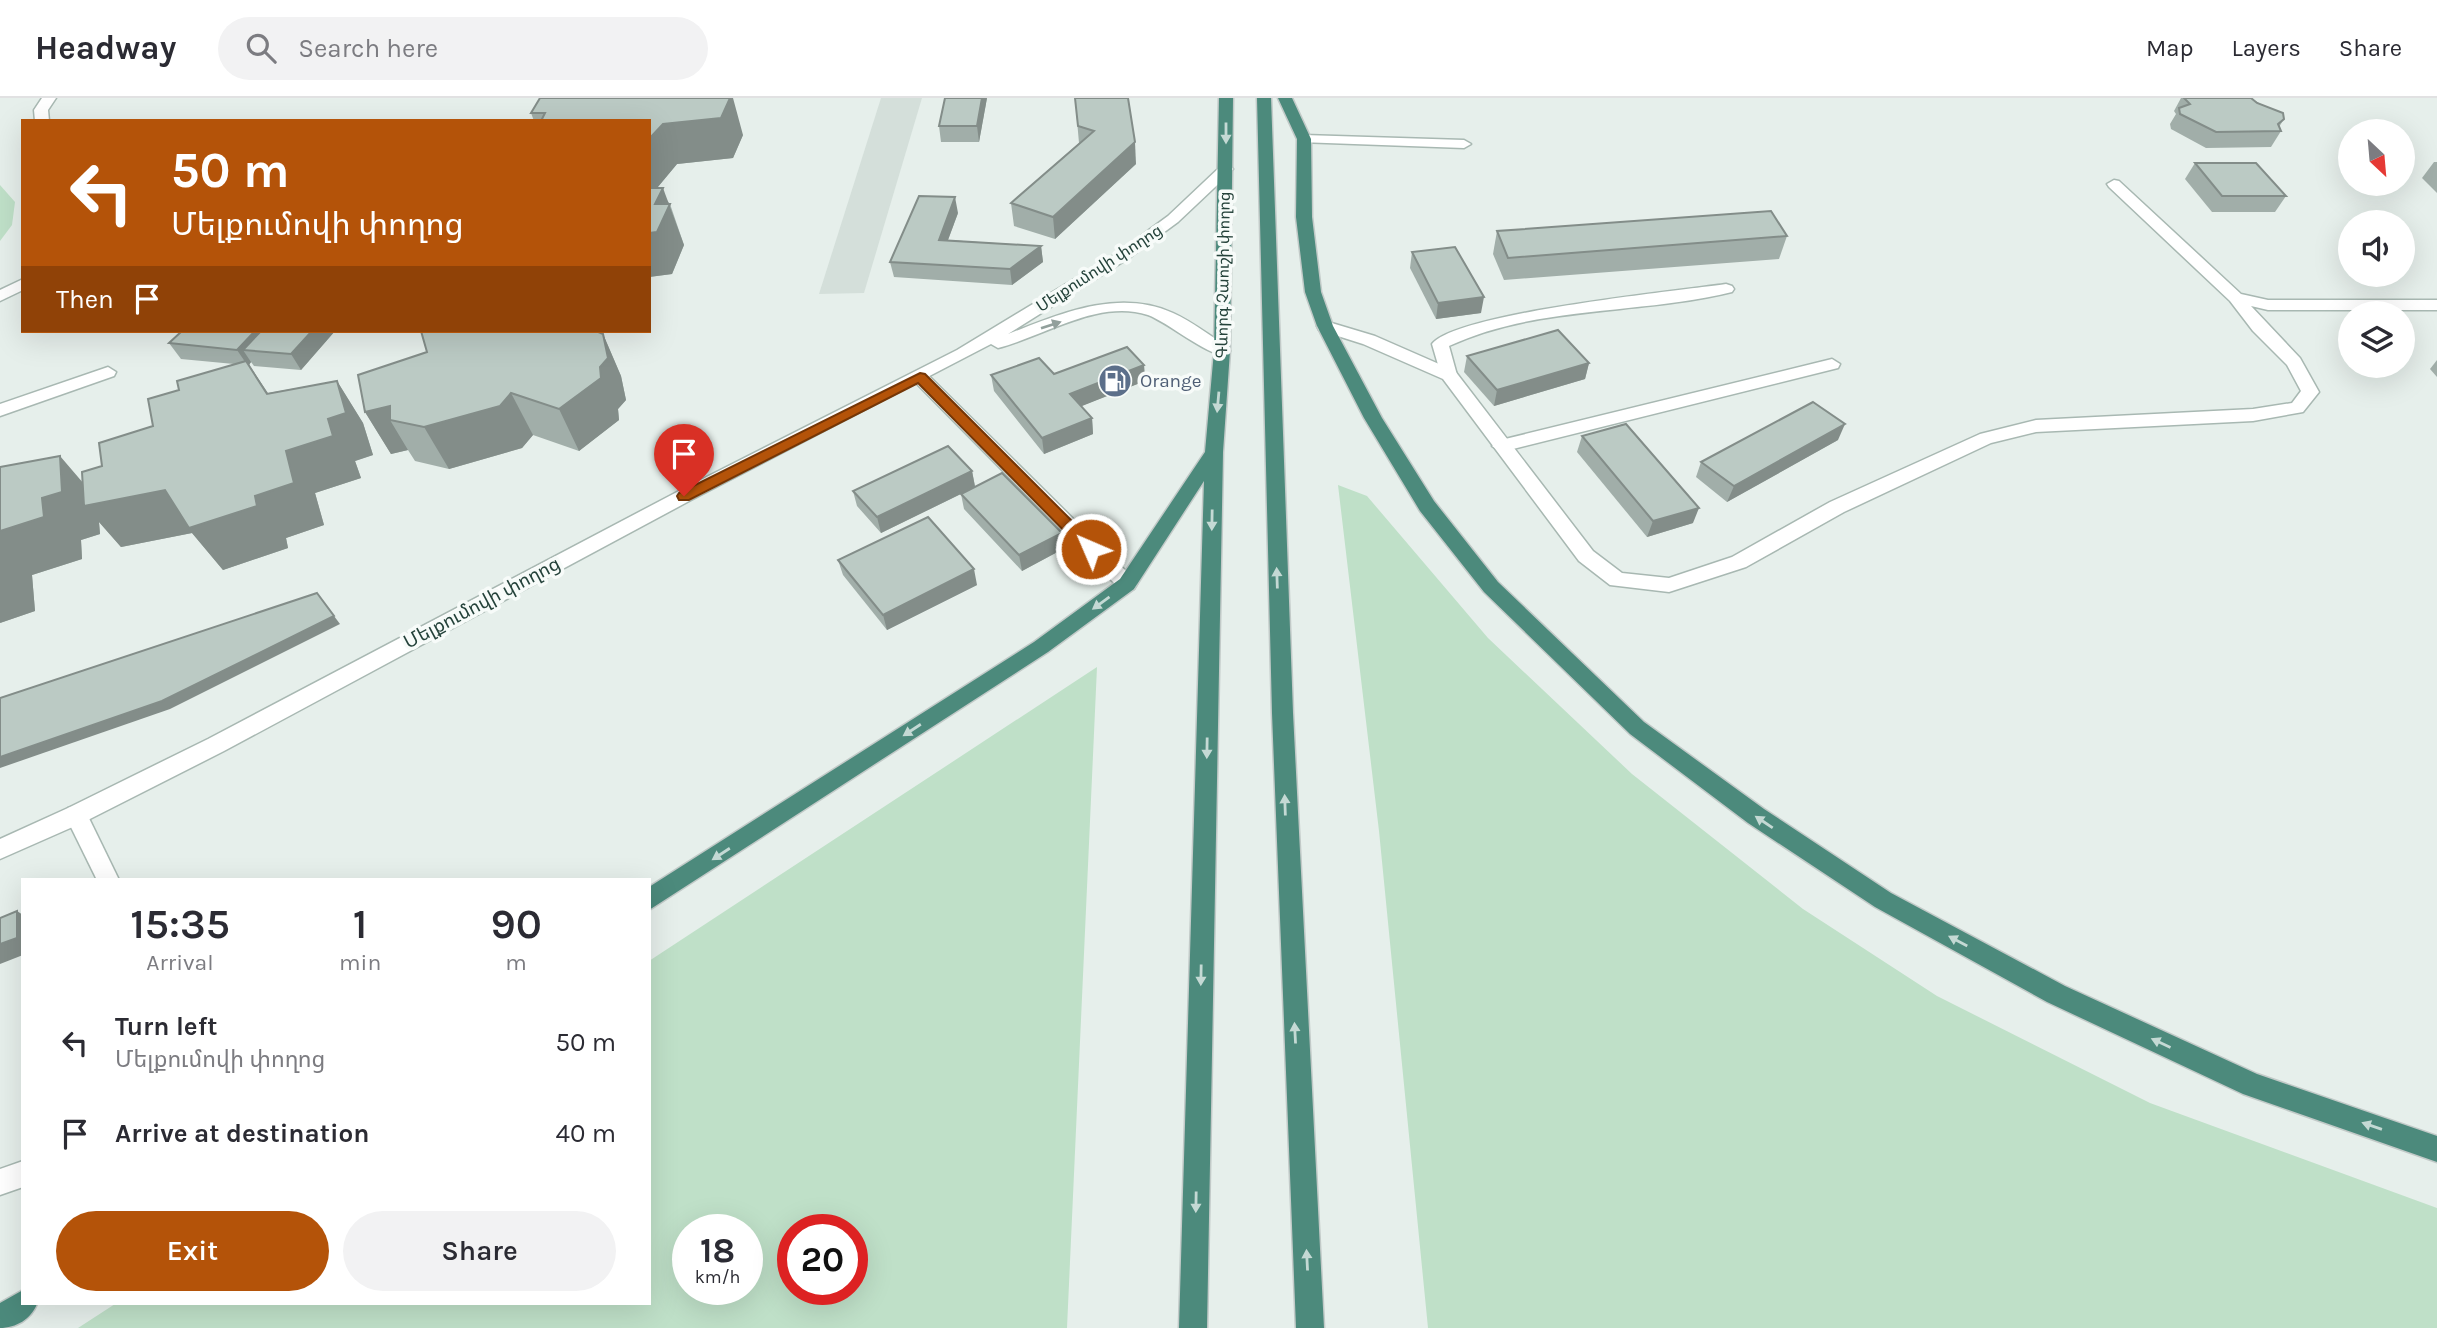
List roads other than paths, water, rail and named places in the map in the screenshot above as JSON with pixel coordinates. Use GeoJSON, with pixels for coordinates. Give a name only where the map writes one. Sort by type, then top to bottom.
{"type":"FeatureCollection","features":[{"type":"Feature","properties":{"kind":"highway","name":"Գևորգ Չաուշի փողոց"},"geometry":{"type":"LineString","coordinates":[[1193,1328],[1214,452],[1222,351],[1226,98]]}},
{"type":"Feature","properties":{"kind":"highway"},"geometry":{"type":"LineString","coordinates":[[1264,98],[1274,517],[1292,988],[1310,1328]]}},
{"type":"Feature","properties":{"kind":"highway"},"geometry":{"type":"LineString","coordinates":[[1284,98],[1304,139],[1304,217],[1314,292],[1325,326],[1373,418],[1427,506],[1491,587],[1637,728],[1756,816],[1883,900],[2056,994],[2252,1085],[2437,1149]]}},
{"type":"Feature","properties":{"kind":"highway"},"geometry":{"type":"LineString","coordinates":[[651,899],[1041,648],[1127,584],[1214,452]]}},
{"type":"Feature","properties":{"kind":"highway"},"geometry":{"type":"LineString","coordinates":[[0,1319],[21,1305]]}},
{"type":"Feature","properties":{"kind":"street"},"geometry":{"type":"LineString","coordinates":[[42,119],[41,110],[49,98]]}},
{"type":"Feature","properties":{"kind":"street"},"geometry":{"type":"LineString","coordinates":[[1304,139],[1464,144]]}},
{"type":"Feature","properties":{"kind":"street","name":"Մելքումովի փողոց"},"geometry":{"type":"LineString","coordinates":[[0,849],[76,815],[216,745],[684,496],[963,354],[1124,254],[1173,219],[1226,169]]}},
{"type":"Feature","properties":{"kind":"street"},"geometry":{"type":"LineString","coordinates":[[1726,289],[1527,317],[1468,331],[1440,344],[1449,374],[1501,446],[1586,556],[1617,580],[1669,585],[1739,562],[1837,507],[1986,438],[2036,426],[2253,415],[2297,408],[2310,392],[2294,362],[2259,327],[2236,298],[2114,184]]}},
{"type":"Feature","properties":{"kind":"street"},"geometry":{"type":"LineString","coordinates":[[0,296],[21,285]]}},
{"type":"Feature","properties":{"kind":"street"},"geometry":{"type":"LineString","coordinates":[[2236,298],[2268,304],[2437,305]]}},
{"type":"Feature","properties":{"kind":"street","name":"Մելքումովի փողոց"},"geometry":{"type":"LineString","coordinates":[[963,354],[1102,308],[1135,307],[1164,315],[1222,351]]}},
{"type":"Feature","properties":{"kind":"street"},"geometry":{"type":"LineString","coordinates":[[1325,326],[1369,340],[1449,374]]}},
{"type":"Feature","properties":{"kind":"street"},"geometry":{"type":"LineString","coordinates":[[1501,446],[1832,364]]}},
{"type":"Feature","properties":{"kind":"street"},"geometry":{"type":"LineString","coordinates":[[0,410],[108,372]]}},
{"type":"Feature","properties":{"kind":"street"},"geometry":{"type":"LineString","coordinates":[[920,377],[1127,584]]}},
{"type":"Feature","properties":{"kind":"street"},"geometry":{"type":"LineString","coordinates":[[76,815],[107,878]]}},
{"type":"Feature","properties":{"kind":"street"},"geometry":{"type":"LineString","coordinates":[[0,1182],[21,1175]]}},
{"type":"Feature","properties":{"kind":"place","name":"Orange"},"geometry":{"type":"Point","coordinates":[1115,381]}}]}
